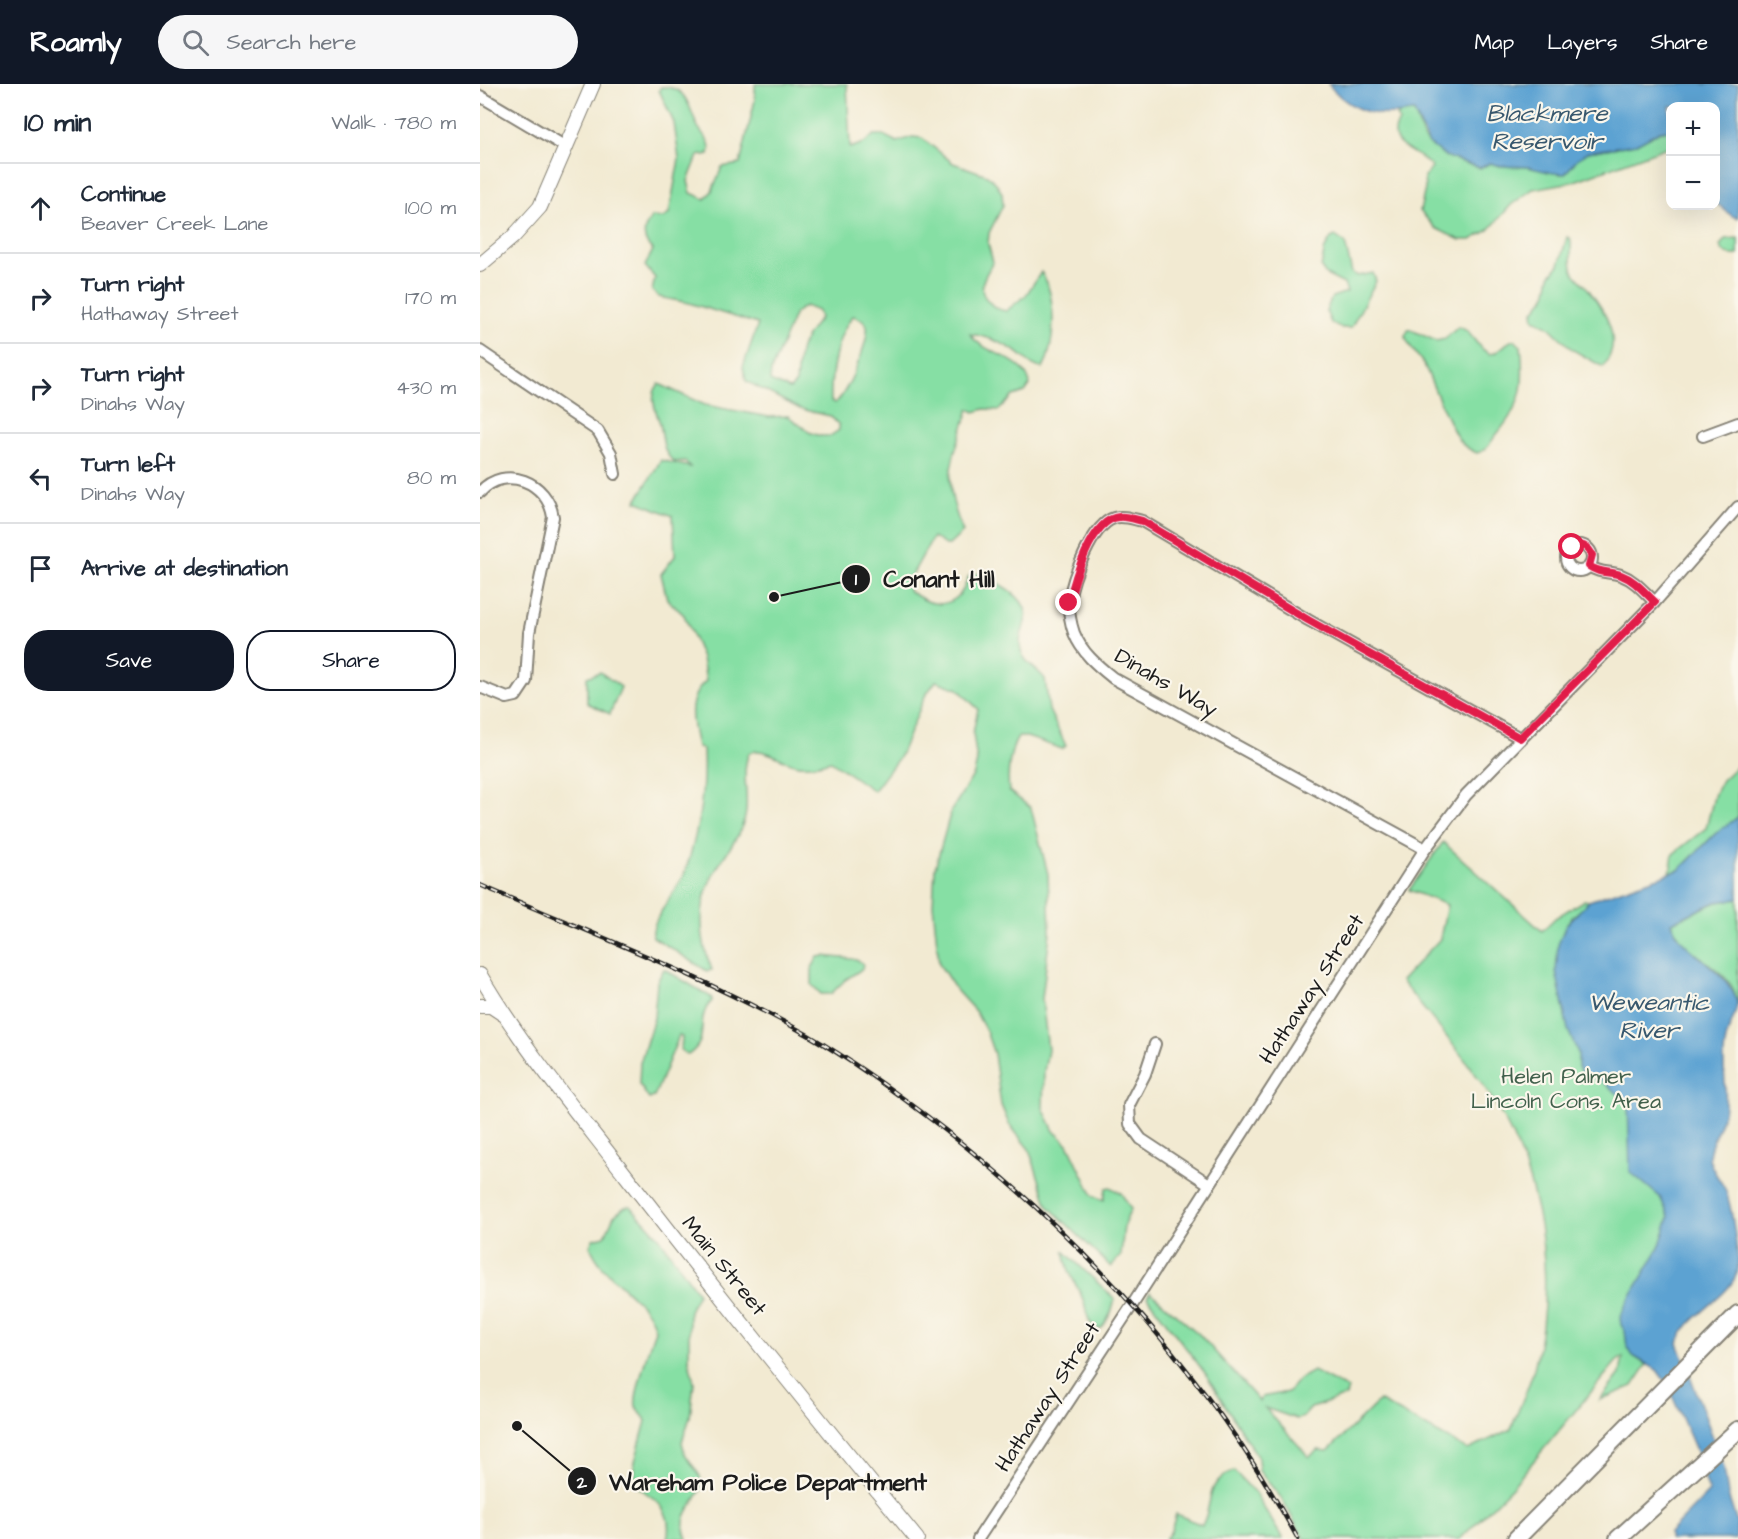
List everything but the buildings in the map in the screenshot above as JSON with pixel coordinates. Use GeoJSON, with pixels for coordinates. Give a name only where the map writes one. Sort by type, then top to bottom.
{"type":"FeatureCollection","features":[{"type":"Feature","properties":{"kind":"highway"},"geometry":{"type":"LineString","coordinates":[[1516,1539],[1738,1314]]}},
{"type":"Feature","properties":{"kind":"highway"},"geometry":{"type":"LineString","coordinates":[[1618,1539],[1733,1435]]}},
{"type":"Feature","properties":{"kind":"main road"},"geometry":{"type":"LineString","coordinates":[[480,265],[521,229],[540,207],[593,84]]}},
{"type":"Feature","properties":{"kind":"main road","name":"Main Street"},"geometry":{"type":"LineString","coordinates":[[480,975],[504,1014],[665,1226],[917,1539]]}},
{"type":"Feature","properties":{"kind":"main road"},"geometry":{"type":"LineString","coordinates":[[480,994],[486,994],[496,1001]]}},
{"type":"Feature","properties":{"kind":"main road"},"geometry":{"type":"LineString","coordinates":[[480,1006],[491,1006],[504,1014]]}},
{"type":"Feature","properties":{"kind":"street"},"geometry":{"type":"LineString","coordinates":[[480,96],[566,147]]}},
{"type":"Feature","properties":{"kind":"street"},"geometry":{"type":"LineString","coordinates":[[480,351],[598,431],[610,453],[615,474]]}},
{"type":"Feature","properties":{"kind":"street"},"geometry":{"type":"LineString","coordinates":[[1703,436],[1738,423]]}},
{"type":"Feature","properties":{"kind":"street"},"geometry":{"type":"LineString","coordinates":[[480,492],[490,483],[502,479],[521,479],[531,483],[547,499],[553,518],[529,633],[526,681],[516,696],[507,698],[480,687]]}},
{"type":"Feature","properties":{"kind":"street","name":"Hathaway Street"},"geometry":{"type":"LineString","coordinates":[[978,1539],[1425,849],[1466,795],[1655,602],[1738,507]]}},
{"type":"Feature","properties":{"kind":"street","name":"Dinahs Way"},"geometry":{"type":"LineString","coordinates":[[1425,849],[1113,678],[1093,662],[1074,632],[1069,603],[1076,571],[1092,540],[1106,523],[1118,517],[1142,521],[1308,620],[1520,738]]}},
{"type":"Feature","properties":{"kind":"street"},"geometry":{"type":"LineString","coordinates":[[1589,566],[1601,573],[1617,574],[1629,579],[1655,602]]}},
{"type":"Feature","properties":{"kind":"street"},"geometry":{"type":"LineString","coordinates":[[1155,1044],[1145,1074],[1129,1105],[1130,1124],[1141,1139],[1209,1184]]}},
{"type":"Feature","properties":{"kind":"green space"},"geometry":{"type":"Polygon","coordinates":[[[755,84],[847,84],[850,148],[864,143],[874,135],[883,135],[897,142],[912,137],[922,138],[953,163],[987,175],[1002,193],[1003,205],[989,233],[988,244],[993,262],[983,282],[985,297],[995,307],[1006,311],[1026,295],[1041,272],[1050,294],[1052,333],[1043,368],[1035,366],[999,342],[970,334],[984,347],[1021,368],[1027,375],[1030,385],[1025,392],[1013,396],[999,410],[984,409],[975,412],[969,409],[954,457],[950,482],[956,513],[963,532],[949,545],[933,537],[907,584],[911,592],[938,604],[955,599],[964,588],[968,577],[974,573],[1006,588],[1020,600],[1026,615],[1020,642],[1021,651],[1025,659],[1045,679],[1049,710],[1066,746],[1062,749],[1027,737],[1018,737],[1009,763],[1009,791],[1031,808],[1048,874],[1050,932],[1042,999],[1048,1050],[1044,1071],[1043,1108],[1054,1131],[1068,1144],[1093,1196],[1104,1200],[1106,1188],[1110,1187],[1121,1193],[1131,1209],[1124,1225],[1121,1255],[1111,1267],[1048,1206],[1029,1149],[1009,1124],[1001,1105],[994,1054],[986,1031],[975,1011],[956,990],[939,964],[933,904],[935,868],[951,811],[974,774],[977,761],[973,733],[978,709],[958,689],[936,681],[925,696],[900,756],[874,791],[831,761],[799,765],[766,752],[749,753],[745,769],[745,817],[739,833],[712,877],[704,900],[703,935],[712,970],[707,971],[653,937],[655,922],[682,879],[694,843],[702,796],[703,750],[697,746],[692,711],[695,695],[706,681],[702,658],[684,615],[667,599],[661,574],[675,556],[673,516],[636,501],[661,460],[690,467],[685,461],[674,462],[667,454],[654,403],[654,393],[659,384],[705,405],[769,417],[788,416],[809,432],[820,436],[830,436],[839,430],[839,425],[830,416],[800,409],[746,381],[743,367],[758,324],[689,303],[659,297],[652,291],[655,278],[645,266],[653,250],[646,242],[644,234],[646,226],[652,217],[663,218],[669,214],[679,159],[674,123],[659,90],[661,87],[670,87],[682,94],[699,129],[710,145],[709,154],[698,156],[688,181],[691,193],[705,199],[712,191],[722,167],[740,164],[755,100],[755,84]],[[805,306],[795,313],[771,371],[770,381],[790,389],[796,383],[801,348],[807,335],[820,318],[818,311],[805,306]],[[853,316],[842,334],[835,356],[831,391],[831,401],[834,403],[850,381],[865,344],[867,327],[862,320],[853,316]]]}},
{"type":"Feature","properties":{"kind":"green space"},"geometry":{"type":"Polygon","coordinates":[[[1414,112],[1424,139],[1445,156],[1480,168],[1491,163],[1565,174],[1577,159],[1588,152],[1636,144],[1660,131],[1666,130],[1666,147],[1572,182],[1533,189],[1511,205],[1489,230],[1471,240],[1460,240],[1435,228],[1420,211],[1425,189],[1424,177],[1432,168],[1420,157],[1399,144],[1395,131],[1399,121],[1397,115],[1414,112]]]}},
{"type":"Feature","properties":{"kind":"green space"},"geometry":{"type":"Polygon","coordinates":[[[1335,236],[1345,243],[1352,273],[1358,276],[1373,273],[1376,281],[1351,328],[1342,328],[1331,323],[1326,311],[1332,297],[1347,292],[1344,284],[1326,275],[1321,268],[1325,248],[1335,236]]]}},
{"type":"Feature","properties":{"kind":"green space"},"geometry":{"type":"Polygon","coordinates":[[[1567,237],[1571,242],[1573,271],[1601,307],[1610,327],[1612,347],[1603,367],[1573,350],[1548,326],[1534,319],[1533,312],[1546,296],[1550,276],[1559,265],[1567,237]]]}},
{"type":"Feature","properties":{"kind":"green space"},"geometry":{"type":"Polygon","coordinates":[[[1738,238],[1738,255],[1727,254],[1721,249],[1720,246],[1725,239],[1738,238]]]}},
{"type":"Feature","properties":{"kind":"green space"},"geometry":{"type":"Polygon","coordinates":[[[1458,327],[1467,331],[1481,348],[1490,354],[1514,340],[1521,346],[1523,372],[1517,403],[1506,423],[1488,446],[1477,453],[1458,439],[1425,366],[1405,336],[1409,329],[1436,341],[1445,339],[1458,327]]]}},
{"type":"Feature","properties":{"kind":"green space"},"geometry":{"type":"Polygon","coordinates":[[[600,672],[621,687],[610,714],[587,703],[587,677],[600,672]]]}},
{"type":"Feature","properties":{"kind":"green space"},"geometry":{"type":"Polygon","coordinates":[[[1738,765],[1738,817],[1715,834],[1679,870],[1670,873],[1673,854],[1706,828],[1715,793],[1722,780],[1738,765]]]}},
{"type":"Feature","properties":{"kind":"green space","name":"Helen Palmer Lincoln Cons. Area"},"geometry":{"type":"Polygon","coordinates":[[[1443,842],[1542,931],[1555,918],[1584,900],[1589,901],[1568,921],[1562,935],[1559,958],[1560,984],[1566,1019],[1589,1004],[1675,1210],[1633,1356],[1647,1365],[1633,1386],[1600,1400],[1620,1374],[1623,1357],[1616,1362],[1512,1487],[1460,1539],[1304,1539],[1282,1499],[1259,1471],[1258,1458],[1205,1373],[1147,1297],[1150,1292],[1200,1335],[1260,1402],[1262,1397],[1288,1392],[1299,1379],[1313,1371],[1348,1389],[1346,1396],[1311,1408],[1303,1417],[1297,1419],[1265,1408],[1309,1457],[1318,1450],[1328,1451],[1379,1401],[1468,1450],[1511,1429],[1532,1377],[1544,1306],[1545,1274],[1537,1211],[1519,1150],[1494,1102],[1456,1048],[1401,981],[1440,939],[1447,905],[1409,890],[1443,842]]]}},
{"type":"Feature","properties":{"kind":"green space"},"geometry":{"type":"Polygon","coordinates":[[[1738,899],[1738,1005],[1733,989],[1726,979],[1682,940],[1675,932],[1672,922],[1717,902],[1738,899]]]}},
{"type":"Feature","properties":{"kind":"green space"},"geometry":{"type":"Polygon","coordinates":[[[818,957],[860,961],[863,964],[862,969],[845,980],[831,994],[821,994],[812,985],[812,968],[818,957]]]}},
{"type":"Feature","properties":{"kind":"green space"},"geometry":{"type":"Polygon","coordinates":[[[664,969],[711,997],[712,1001],[704,1014],[698,1045],[688,1055],[681,1050],[682,1037],[679,1036],[654,1097],[649,1099],[639,1084],[640,1063],[654,1018],[657,982],[664,969]]]}},
{"type":"Feature","properties":{"kind":"green space"},"geometry":{"type":"Polygon","coordinates":[[[630,1206],[659,1237],[698,1293],[689,1311],[689,1361],[694,1382],[690,1417],[682,1442],[685,1454],[700,1476],[702,1487],[685,1517],[684,1531],[687,1539],[667,1539],[668,1521],[662,1507],[635,1485],[634,1465],[646,1421],[636,1406],[637,1392],[655,1330],[644,1308],[605,1269],[590,1246],[593,1239],[605,1236],[614,1216],[625,1207],[630,1206]]]}},
{"type":"Feature","properties":{"kind":"green space"},"geometry":{"type":"Polygon","coordinates":[[[1064,1251],[1115,1299],[1111,1313],[1102,1328],[1096,1329],[1089,1320],[1084,1302],[1070,1273],[1064,1251]]]}},
{"type":"Feature","properties":{"kind":"green space"},"geometry":{"type":"Polygon","coordinates":[[[1234,1471],[1255,1493],[1283,1539],[1165,1539],[1171,1531],[1176,1514],[1202,1525],[1206,1518],[1213,1488],[1224,1476],[1234,1471]]]}},
{"type":"Feature","properties":{"kind":"water","name":"Blackmere Reservoir"},"geometry":{"type":"Polygon","coordinates":[[[1328,84],[1738,84],[1738,218],[1720,206],[1720,102],[1666,102],[1666,130],[1660,131],[1636,144],[1588,152],[1577,159],[1565,174],[1560,174],[1528,167],[1490,163],[1480,168],[1445,156],[1429,144],[1414,112],[1375,114],[1366,112],[1350,104],[1328,84]]]}},
{"type":"Feature","properties":{"kind":"water","name":"Weweantic River"},"geometry":{"type":"Polygon","coordinates":[[[1738,817],[1738,899],[1716,902],[1672,922],[1683,942],[1724,979],[1737,1002],[1724,1049],[1726,1095],[1724,1113],[1709,1156],[1728,1197],[1738,1270],[1727,1289],[1690,1324],[1678,1343],[1724,1467],[1728,1495],[1737,1523],[1736,1539],[1669,1539],[1669,1533],[1709,1492],[1695,1448],[1667,1384],[1657,1370],[1633,1356],[1627,1347],[1625,1331],[1620,1318],[1659,1248],[1669,1217],[1660,1197],[1630,1172],[1628,1102],[1598,1078],[1584,1076],[1578,1067],[1578,1053],[1568,1030],[1556,971],[1558,945],[1566,925],[1589,901],[1679,870],[1715,834],[1738,817]]]}},
{"type":"Feature","properties":{"kind":"railway"},"geometry":{"type":"LineString","coordinates":[[480,885],[728,993],[808,1035],[895,1092],[945,1130],[1048,1219],[1142,1316],[1186,1369],[1226,1423],[1264,1480],[1298,1539]]}},
{"type":"Feature","properties":{"kind":"place","name":"Conant Hill"},"geometry":{"type":"Point","coordinates":[774,597]}},
{"type":"Feature","properties":{"kind":"place","name":"Wareham Police Department"},"geometry":{"type":"Point","coordinates":[517,1426]}},
{"type":"Feature","properties":{"kind":"route"},"geometry":{"type":"LineString","coordinates":[[1069,603],[1076,571],[1092,540],[1106,523],[1118,517],[1142,521],[1308,620],[1520,738],[1655,602],[1629,579],[1617,574],[1601,573],[1589,566],[1592,555],[1588,548],[1580,545],[1572,547]]}}]}
